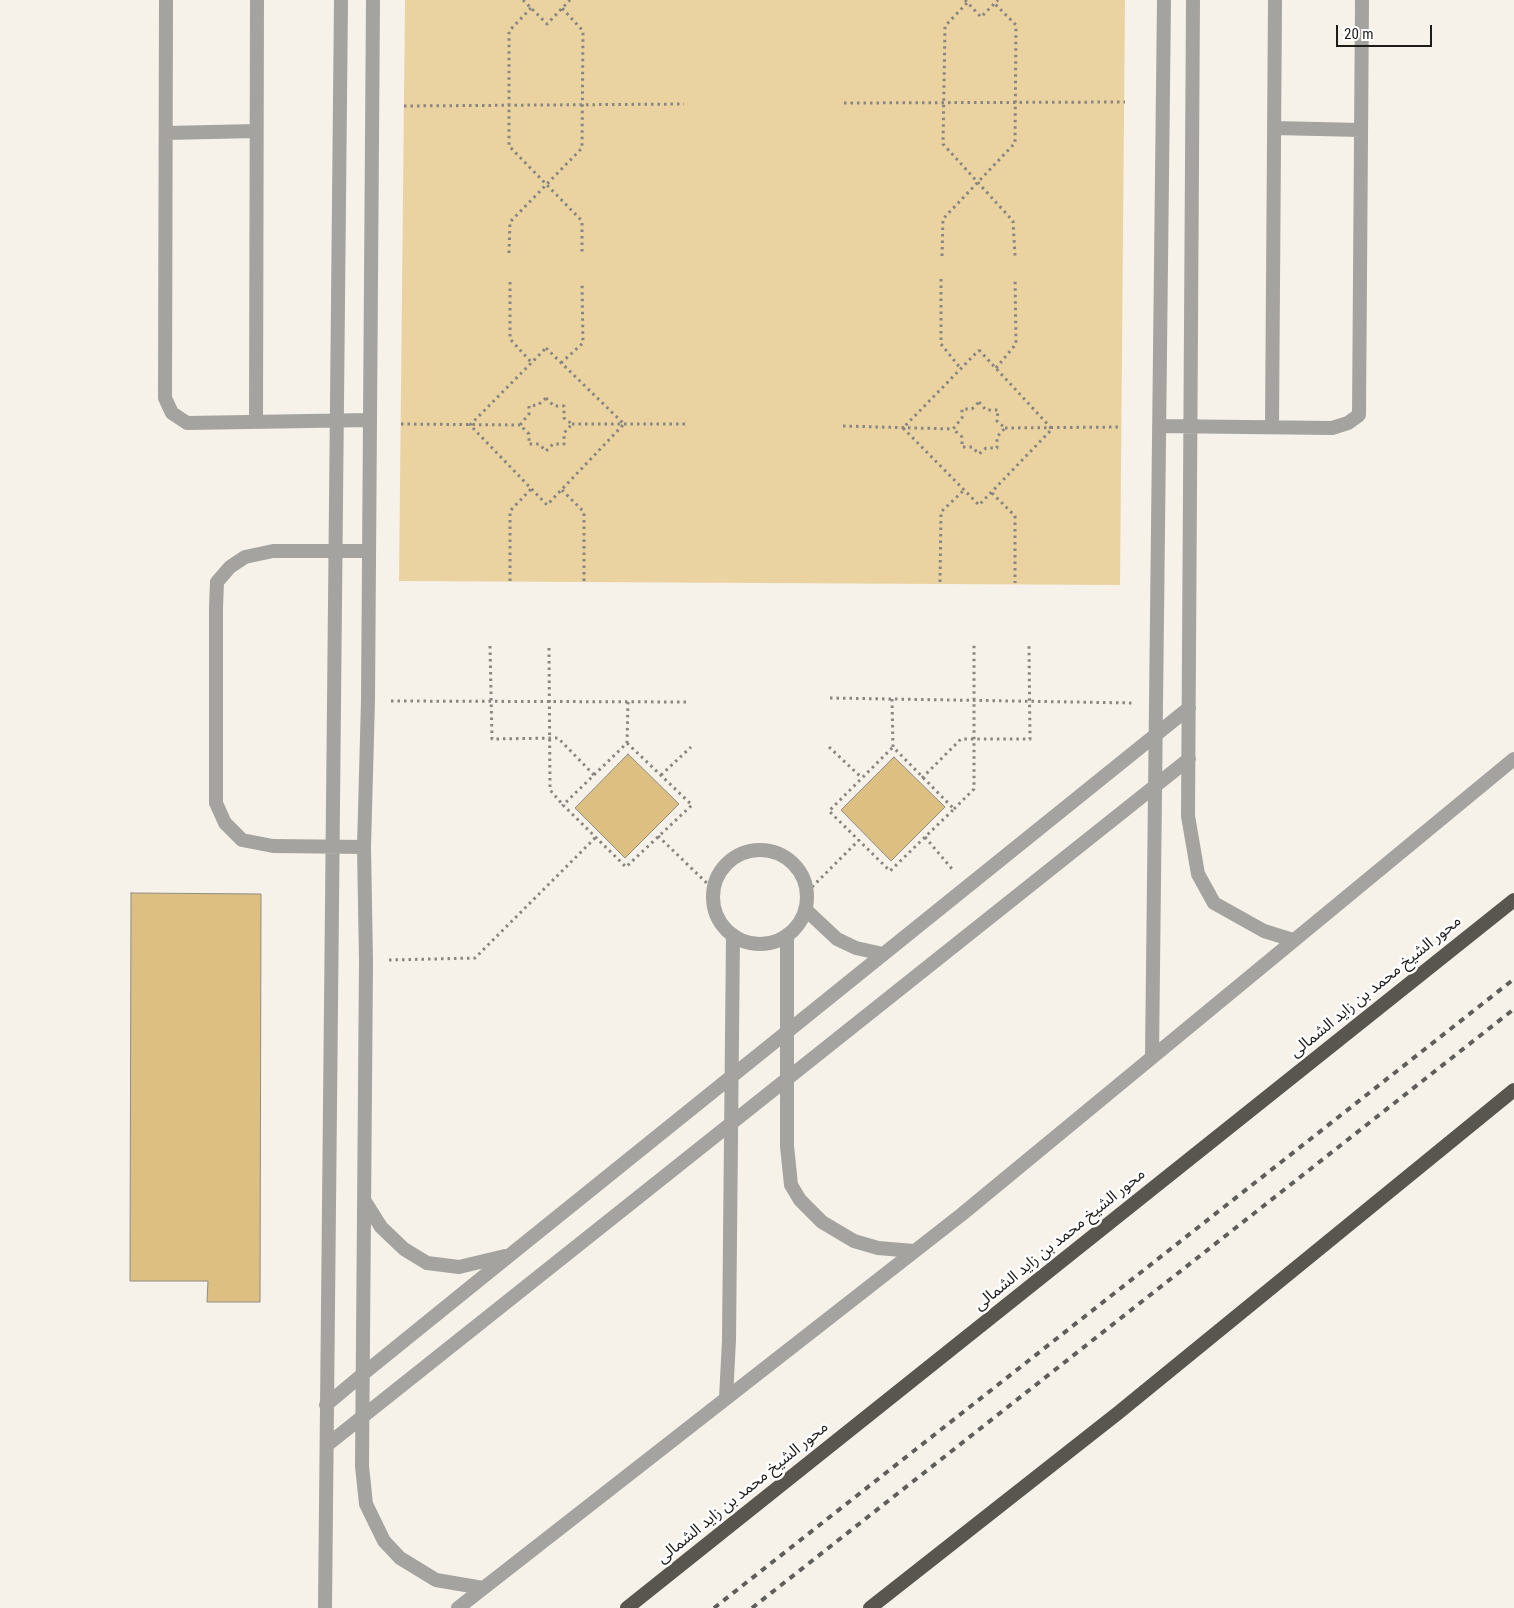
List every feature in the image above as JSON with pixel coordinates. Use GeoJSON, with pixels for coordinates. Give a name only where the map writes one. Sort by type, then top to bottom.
{"type":"FeatureCollection","features":[{"type":"Feature","properties":{"kind":"highway","name":"محور الشيخ محمد بن زايد الشمالى"},"geometry":{"type":"LineString","coordinates":[[627,1608],[1514,900]]}},
{"type":"Feature","properties":{"kind":"highway"},"geometry":{"type":"LineString","coordinates":[[870,1608],[1110,1420],[1514,1090]]}},
{"type":"Feature","properties":{"kind":"street"},"geometry":{"type":"LineString","coordinates":[[166,0],[165,398],[172,413],[187,423],[370,420]]}},
{"type":"Feature","properties":{"kind":"street"},"geometry":{"type":"LineString","coordinates":[[256,422],[257,0]]}},
{"type":"Feature","properties":{"kind":"street"},"geometry":{"type":"LineString","coordinates":[[325,1608],[341,0]]}},
{"type":"Feature","properties":{"kind":"street"},"geometry":{"type":"LineString","coordinates":[[373,0],[368,700],[364,847],[366,960],[362,1466],[366,1504],[384,1541],[400,1558],[436,1580],[483,1588]]}},
{"type":"Feature","properties":{"kind":"street"},"geometry":{"type":"LineString","coordinates":[[1152,1057],[1164,0]]}},
{"type":"Feature","properties":{"kind":"street"},"geometry":{"type":"LineString","coordinates":[[1193,0],[1188,816],[1198,874],[1214,903],[1264,931],[1293,940]]}},
{"type":"Feature","properties":{"kind":"street"},"geometry":{"type":"LineString","coordinates":[[1272,427],[1275,0]]}},
{"type":"Feature","properties":{"kind":"street"},"geometry":{"type":"LineString","coordinates":[[1159,426],[1332,428],[1348,423],[1359,415],[1362,0]]}},
{"type":"Feature","properties":{"kind":"street"},"geometry":{"type":"LineString","coordinates":[[1274,128],[1361,130]]}},
{"type":"Feature","properties":{"kind":"street"},"geometry":{"type":"LineString","coordinates":[[166,133],[256,131]]}},
{"type":"Feature","properties":{"kind":"street"},"geometry":{"type":"LineString","coordinates":[[364,847],[273,846],[242,840],[225,822],[216,803],[216,608],[217,582],[230,567],[245,557],[273,551],[369,551]]}},
{"type":"Feature","properties":{"kind":"street"},"geometry":{"type":"LineString","coordinates":[[326,1405],[1189,708]]}},
{"type":"Feature","properties":{"kind":"street"},"geometry":{"type":"LineString","coordinates":[[327,1445],[1189,759]]}},
{"type":"Feature","properties":{"kind":"street"},"geometry":{"type":"LineString","coordinates":[[458,1608],[961,1215],[1514,759]]}},
{"type":"Feature","properties":{"kind":"street"},"geometry":{"type":"LineString","coordinates":[[754,850],[770,851],[786,858],[798,869],[805,883],[806,892],[807,899],[804,915],[795,929],[782,939],[766,944],[751,944],[737,939],[725,930],[716,918],[712,904],[713,889],[718,875],[727,863],[740,854],[754,850]]}},
{"type":"Feature","properties":{"kind":"street"},"geometry":{"type":"LineString","coordinates":[[805,909],[837,939],[856,948],[884,954]]}},
{"type":"Feature","properties":{"kind":"street"},"geometry":{"type":"LineString","coordinates":[[726,1398],[729,1340],[733,936]]}},
{"type":"Feature","properties":{"kind":"street"},"geometry":{"type":"LineString","coordinates":[[786,936],[788,1146],[791,1185],[800,1200],[822,1222],[854,1241],[878,1248],[914,1252]]}},
{"type":"Feature","properties":{"kind":"street"},"geometry":{"type":"LineString","coordinates":[[364,1200],[381,1228],[404,1249],[427,1263],[459,1267],[510,1255]]}},
{"type":"Feature","properties":{"kind":"path"},"geometry":{"type":"LineString","coordinates":[[523,0],[547,24],[570,0]]}},
{"type":"Feature","properties":{"kind":"path"},"geometry":{"type":"LineString","coordinates":[[998,0],[981,17],[966,2],[945,26],[943,144],[1013,222],[1015,256]]}},
{"type":"Feature","properties":{"kind":"path"},"geometry":{"type":"LineString","coordinates":[[942,256],[943,219],[1015,143],[1016,25],[995,4]]}},
{"type":"Feature","properties":{"kind":"path"},"geometry":{"type":"LineString","coordinates":[[531,8],[509,31],[509,146],[582,222],[582,252]]}},
{"type":"Feature","properties":{"kind":"path"},"geometry":{"type":"LineString","coordinates":[[509,254],[510,222],[582,148],[583,31],[562,8]]}},
{"type":"Feature","properties":{"kind":"path"},"geometry":{"type":"LineString","coordinates":[[844,103],[1125,102]]}},
{"type":"Feature","properties":{"kind":"path"},"geometry":{"type":"LineString","coordinates":[[404,106],[684,104]]}},
{"type":"Feature","properties":{"kind":"path"},"geometry":{"type":"LineString","coordinates":[[996,368],[1016,344],[1015,278]]}},
{"type":"Feature","properties":{"kind":"path"},"geometry":{"type":"LineString","coordinates":[[941,279],[941,344],[961,368]]}},
{"type":"Feature","properties":{"kind":"path"},"geometry":{"type":"LineString","coordinates":[[510,282],[510,339],[532,363]]}},
{"type":"Feature","properties":{"kind":"path"},"geometry":{"type":"LineString","coordinates":[[561,363],[583,343],[582,283]]}},
{"type":"Feature","properties":{"kind":"path"},"geometry":{"type":"LineString","coordinates":[[470,425],[546,348],[624,424]]}},
{"type":"Feature","properties":{"kind":"path"},"geometry":{"type":"LineString","coordinates":[[903,428],[980,350],[1052,429]]}},
{"type":"Feature","properties":{"kind":"path"},"geometry":{"type":"LineString","coordinates":[[520,425],[529,414],[529,406],[538,405],[546,398],[554,406],[564,406],[564,418],[572,424],[685,424]]}},
{"type":"Feature","properties":{"kind":"path"},"geometry":{"type":"LineString","coordinates":[[953,429],[962,418],[962,409],[972,409],[978,402],[986,410],[998,410],[997,421],[1005,428],[1121,427]]}},
{"type":"Feature","properties":{"kind":"path"},"geometry":{"type":"LineString","coordinates":[[401,424],[520,425],[529,434],[529,444],[539,444],[546,451],[553,444],[564,444],[564,433],[572,424]]}},
{"type":"Feature","properties":{"kind":"path"},"geometry":{"type":"LineString","coordinates":[[470,425],[547,506],[624,424]]}},
{"type":"Feature","properties":{"kind":"path"},"geometry":{"type":"LineString","coordinates":[[843,426],[953,429],[962,437],[962,447],[972,447],[978,454],[986,448],[997,448],[997,437],[1005,428]]}},
{"type":"Feature","properties":{"kind":"path"},"geometry":{"type":"LineString","coordinates":[[903,428],[979,506],[1052,429]]}},
{"type":"Feature","properties":{"kind":"path"},"geometry":{"type":"LineString","coordinates":[[510,581],[510,511],[531,489]]}},
{"type":"Feature","properties":{"kind":"path"},"geometry":{"type":"LineString","coordinates":[[562,490],[584,512],[584,581]]}},
{"type":"Feature","properties":{"kind":"path"},"geometry":{"type":"LineString","coordinates":[[940,582],[941,512],[964,490]]}},
{"type":"Feature","properties":{"kind":"path"},"geometry":{"type":"LineString","coordinates":[[992,493],[1015,516],[1015,583]]}},
{"type":"Feature","properties":{"kind":"path"},"geometry":{"type":"LineString","coordinates":[[893,747],[829,811],[890,871],[974,790],[974,644]]}},
{"type":"Feature","properties":{"kind":"path"},"geometry":{"type":"LineString","coordinates":[[490,646],[492,739],[558,738],[594,775]]}},
{"type":"Feature","properties":{"kind":"path"},"geometry":{"type":"LineString","coordinates":[[922,778],[961,739],[1030,739],[1029,646]]}},
{"type":"Feature","properties":{"kind":"path"},"geometry":{"type":"LineString","coordinates":[[549,648],[550,790],[626,867],[692,805],[628,743],[628,702]]}},
{"type":"Feature","properties":{"kind":"path"},"geometry":{"type":"LineString","coordinates":[[830,698],[1156,703]]}},
{"type":"Feature","properties":{"kind":"path"},"geometry":{"type":"LineString","coordinates":[[892,699],[893,747],[954,809]]}},
{"type":"Feature","properties":{"kind":"path"},"geometry":{"type":"LineString","coordinates":[[368,700],[689,702]]}},
{"type":"Feature","properties":{"kind":"path"},"geometry":{"type":"LineString","coordinates":[[564,805],[628,743]]}},
{"type":"Feature","properties":{"kind":"path"},"geometry":{"type":"LineString","coordinates":[[661,775],[690,747]]}},
{"type":"Feature","properties":{"kind":"path"},"geometry":{"type":"LineString","coordinates":[[829,747],[862,778]]}},
{"type":"Feature","properties":{"kind":"path"},"geometry":{"type":"LineString","coordinates":[[658,836],[713,889]]}},
{"type":"Feature","properties":{"kind":"path"},"geometry":{"type":"LineString","coordinates":[[366,960],[475,958],[596,837]]}},
{"type":"Feature","properties":{"kind":"path"},"geometry":{"type":"LineString","coordinates":[[925,837],[967,886]]}},
{"type":"Feature","properties":{"kind":"path"},"geometry":{"type":"LineString","coordinates":[[806,892],[859,840]]}},
{"type":"Feature","properties":{"kind":"shaded area"},"geometry":{"type":"Polygon","coordinates":[[[405,0],[1125,0],[1120,585],[399,581],[405,0]]]}},
{"type":"Feature","properties":{"kind":"building"},"geometry":{"type":"Polygon","coordinates":[[[628,754],[679,804],[625,858],[575,808],[628,754]]]}},
{"type":"Feature","properties":{"kind":"building"},"geometry":{"type":"Polygon","coordinates":[[[894,757],[945,807],[891,861],[841,810],[894,757]]]}},
{"type":"Feature","properties":{"kind":"building"},"geometry":{"type":"Polygon","coordinates":[[[131,893],[261,894],[260,1302],[207,1302],[208,1281],[130,1281],[131,893]]]}},
{"type":"Feature","properties":{"kind":"railway"},"geometry":{"type":"LineString","coordinates":[[714,1608],[1514,979]]}},
{"type":"Feature","properties":{"kind":"railway"},"geometry":{"type":"LineString","coordinates":[[752,1608],[1514,1009]]}}]}
